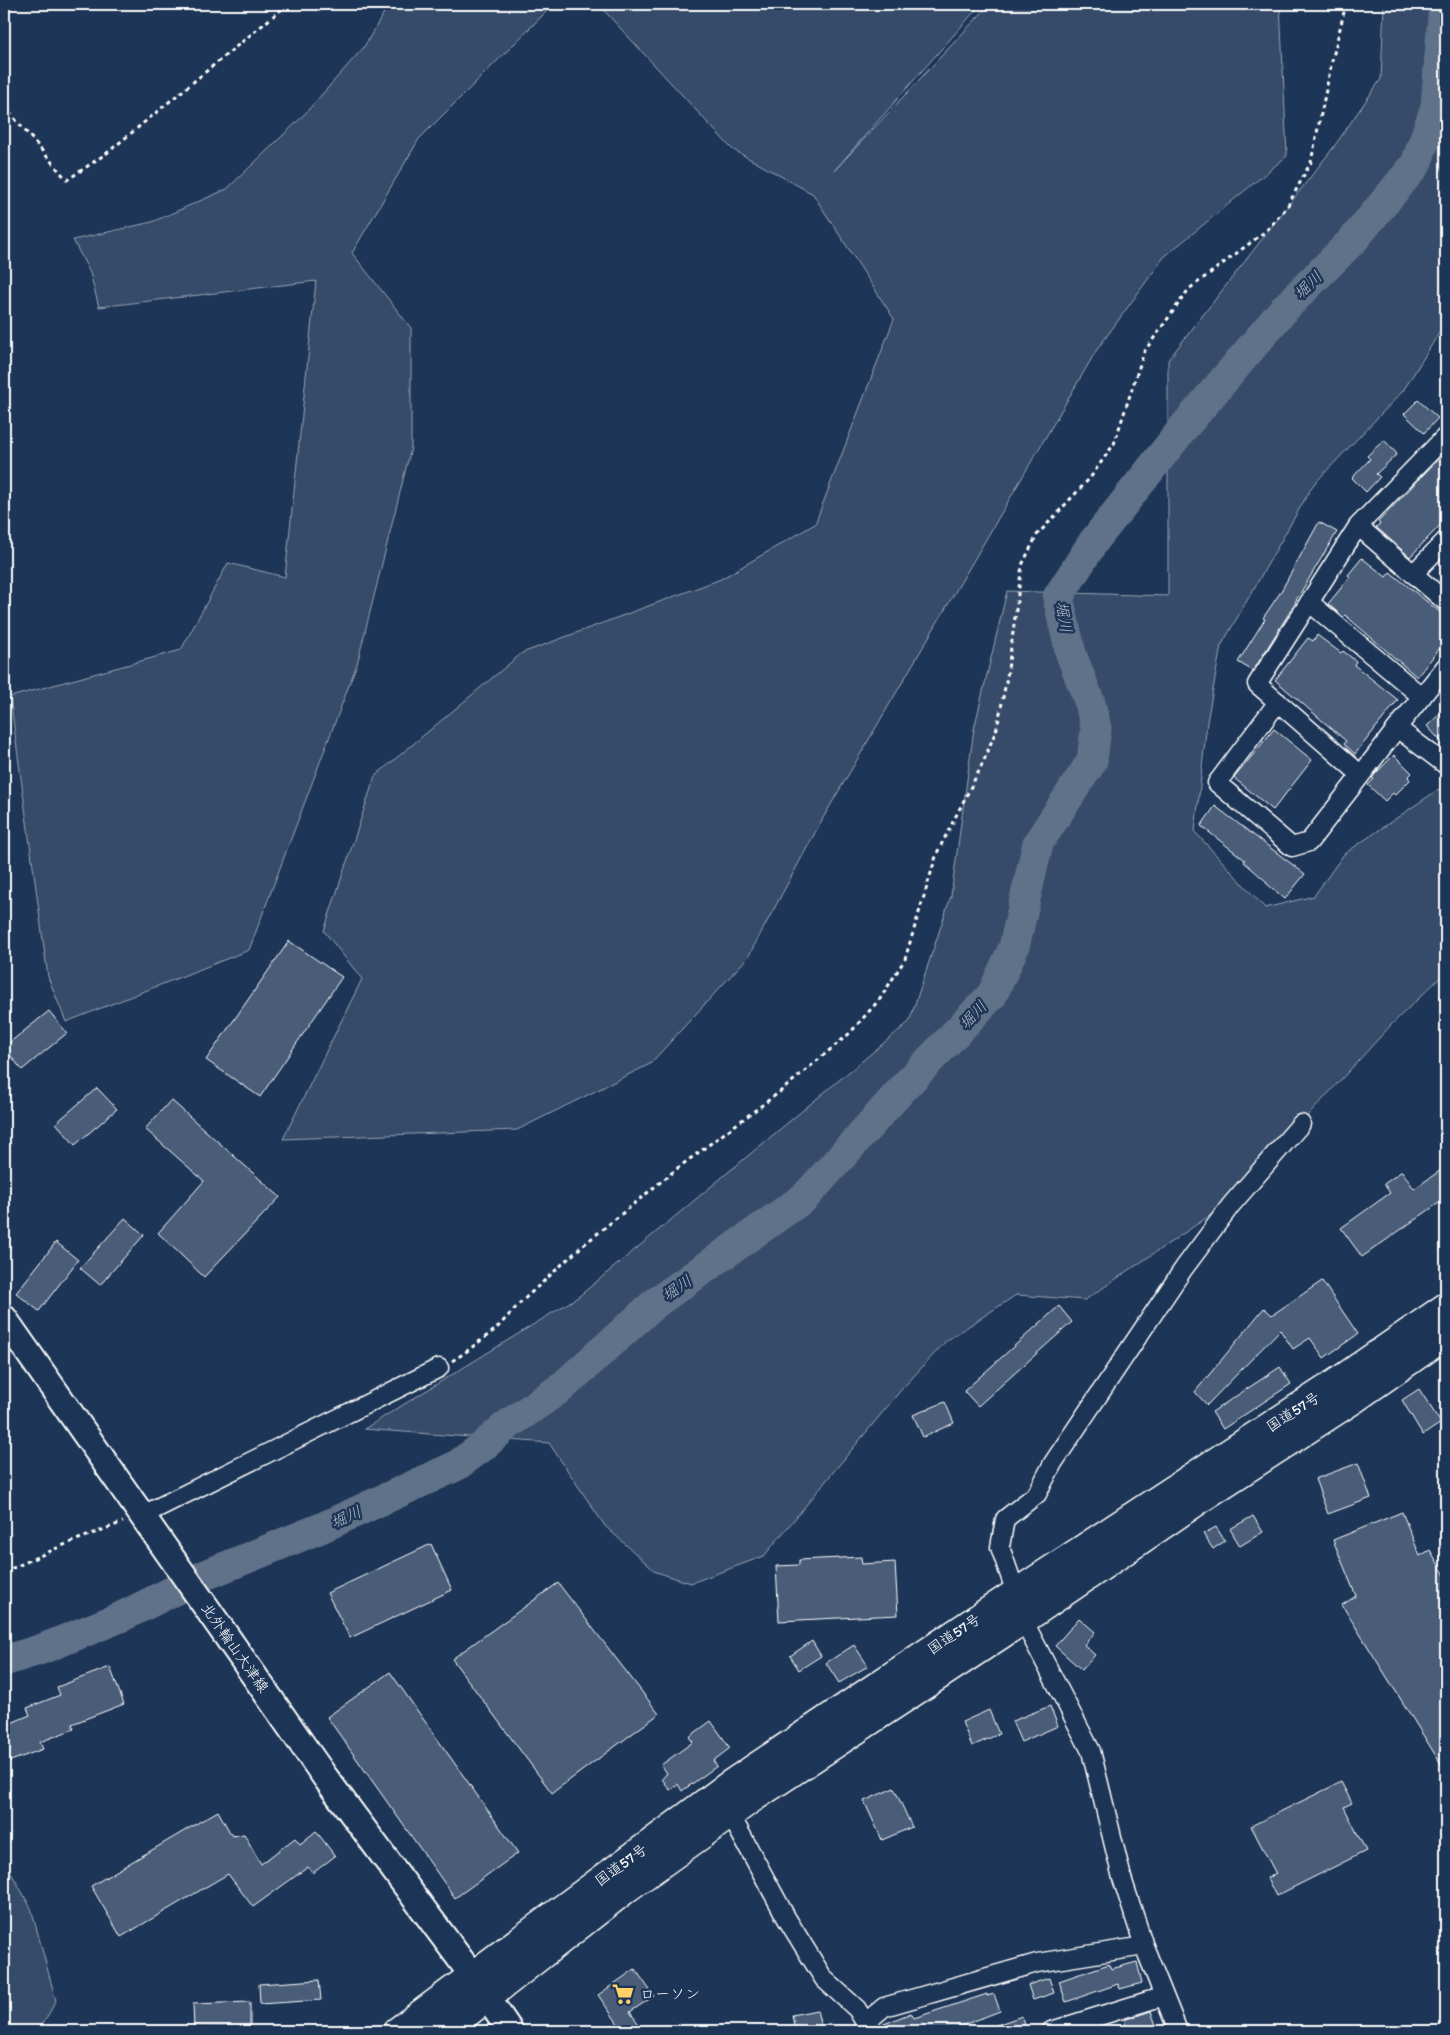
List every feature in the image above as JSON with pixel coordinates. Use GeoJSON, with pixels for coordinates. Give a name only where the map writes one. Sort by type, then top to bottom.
{"type":"FeatureCollection","features":[{"type":"Feature","properties":{"kind":"highway","name":"国道57号"},"geometry":{"type":"LineString","coordinates":[[398,2031],[728,1786],[1016,1593],[1339,1382],[1446,1307]]}},
{"type":"Feature","properties":{"kind":"highway","name":"国道57号"},"geometry":{"type":"LineString","coordinates":[[444,2031],[627,1888],[730,1814],[1209,1493],[1354,1399],[1446,1335]]}},
{"type":"Feature","properties":{"kind":"main road","name":"北外輪山大津線"},"geometry":{"type":"LineString","coordinates":[[4,1318],[325,1777],[472,1975],[510,2031]]}},
{"type":"Feature","properties":{"kind":"street"},"geometry":{"type":"LineString","coordinates":[[1361,775],[1257,684],[1358,526],[1446,436]]}},
{"type":"Feature","properties":{"kind":"street"},"geometry":{"type":"LineString","coordinates":[[1358,526],[1446,602]]}},
{"type":"Feature","properties":{"kind":"street"},"geometry":{"type":"LineString","coordinates":[[1413,574],[1446,540]]}},
{"type":"Feature","properties":{"kind":"street"},"geometry":{"type":"LineString","coordinates":[[1309,602],[1422,696]]}},
{"type":"Feature","properties":{"kind":"street"},"geometry":{"type":"LineString","coordinates":[[1278,702],[1217,783],[1292,847],[1309,842],[1446,666]]}},
{"type":"Feature","properties":{"kind":"street"},"geometry":{"type":"LineString","coordinates":[[1397,728],[1446,765]]}},
{"type":"Feature","properties":{"kind":"street"},"geometry":{"type":"LineString","coordinates":[[1178,2031],[1144,1946],[1122,1878],[1091,1751],[1022,1620],[1016,1593],[1000,1547],[1005,1519],[1037,1494],[1053,1463],[1184,1268],[1232,1205],[1300,1124]]}},
{"type":"Feature","properties":{"kind":"street"},"geometry":{"type":"LineString","coordinates":[[142,1515],[439,1368]]}},
{"type":"Feature","properties":{"kind":"street"},"geometry":{"type":"LineString","coordinates":[[730,1814],[787,1919],[824,1979],[857,2009],[868,2027],[884,2007],[1036,1963],[1144,1946]]}},
{"type":"Feature","properties":{"kind":"street"},"geometry":{"type":"LineString","coordinates":[[1051,2031],[1164,1996]]}},
{"type":"Feature","properties":{"kind":"path"},"geometry":{"type":"LineString","coordinates":[[4,106],[67,180],[107,153],[288,4]]}},
{"type":"Feature","properties":{"kind":"path"},"geometry":{"type":"LineString","coordinates":[[439,1368],[463,1354],[496,1329],[520,1302],[581,1246],[679,1167],[781,1091],[850,1033],[880,999],[905,959],[936,853],[982,765],[997,728],[1007,677],[1022,565],[1037,535],[1090,478],[1114,444],[1144,352],[1189,289],[1266,231],[1287,207],[1311,162],[1346,4]]}},
{"type":"Feature","properties":{"kind":"path"},"geometry":{"type":"LineString","coordinates":[[4,1572],[66,1544],[142,1515]]}},
{"type":"Feature","properties":{"kind":"path"},"geometry":{"type":"LineString","coordinates":[[115,2026],[118,2031]]}},
{"type":"Feature","properties":{"kind":"shaded area"},"geometry":{"type":"Polygon","coordinates":[[[389,4],[554,4],[419,139],[352,253],[411,328],[411,448],[357,664],[249,950],[66,1022],[48,977],[10,697],[181,650],[228,563],[285,577],[316,281],[99,307],[90,273],[73,240],[152,222],[227,189],[301,118],[364,47],[389,4]]]}},
{"type":"Feature","properties":{"kind":"shaded area"},"geometry":{"type":"Polygon","coordinates":[[[598,4],[981,4],[833,172],[990,4],[1280,4],[1287,156],[1164,257],[1096,351],[823,818],[748,957],[650,1064],[517,1130],[283,1139],[362,979],[324,931],[375,776],[522,653],[721,579],[815,524],[894,319],[813,194],[732,149],[598,4]]]}},
{"type":"Feature","properties":{"kind":"shaded area"},"geometry":{"type":"Polygon","coordinates":[[[1384,4],[1446,4],[1446,322],[1403,391],[1313,485],[1221,646],[1207,722],[1195,832],[1265,908],[1314,896],[1344,854],[1439,789],[1446,796],[1446,972],[1391,1025],[1227,1204],[1085,1300],[1016,1295],[946,1341],[901,1390],[764,1556],[691,1583],[656,1572],[605,1526],[549,1443],[364,1429],[578,1297],[909,1022],[951,896],[974,729],[1007,591],[1168,596],[1168,360],[1333,148],[1381,79],[1384,4]]]}},
{"type":"Feature","properties":{"kind":"shaded area"},"geometry":{"type":"Polygon","coordinates":[[[4,1860],[31,1908],[56,2001],[39,2031],[4,2031],[4,1860]]]}},
{"type":"Feature","properties":{"kind":"building"},"geometry":{"type":"Polygon","coordinates":[[[1418,400],[1438,418],[1424,433],[1404,414],[1418,400]]]}},
{"type":"Feature","properties":{"kind":"building"},"geometry":{"type":"Polygon","coordinates":[[[1384,440],[1397,454],[1376,474],[1380,477],[1366,492],[1352,478],[1370,459],[1367,456],[1384,440]]]}},
{"type":"Feature","properties":{"kind":"building"},"geometry":{"type":"Polygon","coordinates":[[[1446,451],[1446,519],[1410,557],[1376,527],[1380,524],[1378,522],[1446,451]]]}},
{"type":"Feature","properties":{"kind":"building"},"geometry":{"type":"Polygon","coordinates":[[[1319,522],[1337,532],[1253,671],[1238,662],[1265,619],[1263,618],[1280,593],[1319,522]]]}},
{"type":"Feature","properties":{"kind":"building"},"geometry":{"type":"Polygon","coordinates":[[[1362,558],[1386,577],[1390,572],[1446,617],[1446,653],[1440,648],[1417,677],[1345,615],[1343,617],[1328,604],[1350,577],[1348,575],[1362,558]]]}},
{"type":"Feature","properties":{"kind":"building"},"geometry":{"type":"Polygon","coordinates":[[[1317,635],[1341,653],[1343,651],[1356,661],[1354,665],[1398,700],[1355,754],[1344,744],[1346,741],[1275,680],[1308,638],[1313,641],[1317,635]]]}},
{"type":"Feature","properties":{"kind":"building"},"geometry":{"type":"Polygon","coordinates":[[[1446,708],[1446,747],[1427,726],[1446,708]]]}},
{"type":"Feature","properties":{"kind":"building"},"geometry":{"type":"Polygon","coordinates":[[[1274,729],[1312,760],[1273,810],[1234,778],[1274,729]]]}},
{"type":"Feature","properties":{"kind":"building"},"geometry":{"type":"Polygon","coordinates":[[[1394,755],[1412,773],[1408,777],[1410,780],[1395,795],[1393,793],[1385,801],[1368,785],[1374,779],[1372,778],[1376,773],[1394,755]]]}},
{"type":"Feature","properties":{"kind":"building"},"geometry":{"type":"Polygon","coordinates":[[[1215,806],[1305,874],[1285,899],[1244,862],[1245,860],[1201,826],[1215,806]]]}},
{"type":"Feature","properties":{"kind":"building"},"geometry":{"type":"Polygon","coordinates":[[[289,941],[342,977],[260,1097],[206,1060],[289,941]]]}},
{"type":"Feature","properties":{"kind":"building"},"geometry":{"type":"Polygon","coordinates":[[[49,1011],[67,1033],[22,1070],[4,1047],[49,1011]]]}},
{"type":"Feature","properties":{"kind":"building"},"geometry":{"type":"Polygon","coordinates":[[[97,1088],[117,1109],[75,1145],[56,1123],[97,1088]]]}},
{"type":"Feature","properties":{"kind":"building"},"geometry":{"type":"Polygon","coordinates":[[[171,1100],[280,1197],[204,1277],[158,1233],[204,1181],[145,1129],[171,1100]]]}},
{"type":"Feature","properties":{"kind":"building"},"geometry":{"type":"Polygon","coordinates":[[[1441,1170],[1446,1177],[1446,1198],[1362,1257],[1341,1228],[1390,1193],[1384,1184],[1402,1171],[1414,1189],[1441,1170]]]}},
{"type":"Feature","properties":{"kind":"building"},"geometry":{"type":"Polygon","coordinates":[[[125,1218],[144,1235],[100,1285],[80,1268],[125,1218]]]}},
{"type":"Feature","properties":{"kind":"building"},"geometry":{"type":"Polygon","coordinates":[[[56,1242],[78,1260],[39,1311],[16,1293],[56,1242]]]}},
{"type":"Feature","properties":{"kind":"building"},"geometry":{"type":"Polygon","coordinates":[[[1322,1281],[1358,1334],[1324,1358],[1310,1338],[1293,1349],[1280,1330],[1207,1405],[1195,1392],[1264,1308],[1272,1315],[1322,1281]]]}},
{"type":"Feature","properties":{"kind":"building"},"geometry":{"type":"Polygon","coordinates":[[[1059,1306],[1072,1322],[978,1406],[964,1391],[1059,1306]]]}},
{"type":"Feature","properties":{"kind":"building"},"geometry":{"type":"Polygon","coordinates":[[[1280,1367],[1291,1384],[1223,1429],[1212,1412],[1280,1367]]]}},
{"type":"Feature","properties":{"kind":"building"},"geometry":{"type":"Polygon","coordinates":[[[1419,1389],[1441,1423],[1423,1435],[1402,1400],[1419,1389]]]}},
{"type":"Feature","properties":{"kind":"building"},"geometry":{"type":"Polygon","coordinates":[[[945,1402],[954,1423],[923,1437],[913,1415],[945,1402]]]}},
{"type":"Feature","properties":{"kind":"building"},"geometry":{"type":"Polygon","coordinates":[[[1358,1463],[1371,1498],[1328,1514],[1315,1479],[1358,1463]]]}},
{"type":"Feature","properties":{"kind":"building"},"geometry":{"type":"Polygon","coordinates":[[[1402,1512],[1420,1556],[1430,1550],[1446,1577],[1446,1772],[1342,1605],[1356,1596],[1333,1540],[1402,1512]]]}},
{"type":"Feature","properties":{"kind":"building"},"geometry":{"type":"Polygon","coordinates":[[[1253,1516],[1263,1532],[1240,1546],[1230,1529],[1253,1516]]]}},
{"type":"Feature","properties":{"kind":"building"},"geometry":{"type":"Polygon","coordinates":[[[1216,1527],[1225,1541],[1213,1549],[1203,1534],[1216,1527]]]}},
{"type":"Feature","properties":{"kind":"building"},"geometry":{"type":"Polygon","coordinates":[[[431,1544],[452,1590],[350,1638],[327,1593],[431,1544]]]}},
{"type":"Feature","properties":{"kind":"building"},"geometry":{"type":"Polygon","coordinates":[[[861,1557],[862,1564],[895,1562],[898,1615],[779,1621],[776,1566],[799,1565],[799,1560],[861,1557]]]}},
{"type":"Feature","properties":{"kind":"building"},"geometry":{"type":"Polygon","coordinates":[[[558,1583],[659,1714],[552,1793],[452,1659],[558,1583]]]}},
{"type":"Feature","properties":{"kind":"building"},"geometry":{"type":"Polygon","coordinates":[[[1079,1618],[1095,1632],[1084,1645],[1095,1655],[1082,1670],[1055,1646],[1079,1618]]]}},
{"type":"Feature","properties":{"kind":"building"},"geometry":{"type":"Polygon","coordinates":[[[812,1641],[821,1656],[799,1670],[790,1656],[812,1641]]]}},
{"type":"Feature","properties":{"kind":"building"},"geometry":{"type":"Polygon","coordinates":[[[854,1645],[868,1666],[839,1683],[826,1663],[854,1645]]]}},
{"type":"Feature","properties":{"kind":"building"},"geometry":{"type":"Polygon","coordinates":[[[110,1667],[124,1704],[72,1724],[74,1729],[40,1742],[43,1749],[8,1762],[4,1752],[4,1726],[30,1715],[27,1708],[60,1695],[57,1687],[110,1667]]]}},
{"type":"Feature","properties":{"kind":"building"},"geometry":{"type":"Polygon","coordinates":[[[390,1672],[518,1853],[455,1898],[327,1717],[390,1672]]]}},
{"type":"Feature","properties":{"kind":"building"},"geometry":{"type":"Polygon","coordinates":[[[1050,1706],[1058,1726],[1021,1742],[1012,1721],[1050,1706]]]}},
{"type":"Feature","properties":{"kind":"building"},"geometry":{"type":"Polygon","coordinates":[[[989,1710],[999,1734],[972,1746],[962,1722],[989,1710]]]}},
{"type":"Feature","properties":{"kind":"building"},"geometry":{"type":"Polygon","coordinates":[[[711,1721],[730,1748],[713,1761],[717,1766],[682,1791],[678,1784],[670,1790],[662,1779],[667,1773],[661,1765],[693,1742],[689,1737],[711,1721]]]}},
{"type":"Feature","properties":{"kind":"building"},"geometry":{"type":"Polygon","coordinates":[[[1341,1782],[1352,1803],[1344,1807],[1366,1851],[1276,1896],[1267,1878],[1276,1874],[1251,1826],[1341,1782]]]}},
{"type":"Feature","properties":{"kind":"building"},"geometry":{"type":"Polygon","coordinates":[[[894,1788],[912,1827],[882,1840],[864,1801],[894,1788]]]}},
{"type":"Feature","properties":{"kind":"building"},"geometry":{"type":"Polygon","coordinates":[[[218,1811],[232,1836],[244,1834],[261,1864],[295,1838],[300,1844],[316,1831],[335,1856],[313,1873],[308,1867],[253,1907],[228,1874],[121,1937],[91,1886],[218,1811]]]}},
{"type":"Feature","properties":{"kind":"building"},"geometry":{"type":"Polygon","coordinates":[[[1137,1962],[1142,1983],[1120,1989],[1118,1984],[1066,2002],[1059,1981],[1109,1964],[1111,1969],[1137,1962]]]}},
{"type":"Feature","properties":{"kind":"building"},"geometry":{"type":"Polygon","coordinates":[[[635,1969],[654,1996],[630,2012],[644,2031],[623,2031],[598,1995],[635,1969]]]}},
{"type":"Feature","properties":{"kind":"building"},"geometry":{"type":"Polygon","coordinates":[[[1049,1978],[1054,1993],[1033,2000],[1028,1985],[1049,1978]]]}},
{"type":"Feature","properties":{"kind":"building"},"geometry":{"type":"Polygon","coordinates":[[[319,1980],[321,2000],[260,2004],[259,1984],[319,1980]]]}},
{"type":"Feature","properties":{"kind":"building"},"geometry":{"type":"Polygon","coordinates":[[[987,1994],[987,1996],[994,1994],[1000,2011],[948,2031],[881,2031],[879,2026],[911,2013],[914,2018],[987,1994]]]}},
{"type":"Feature","properties":{"kind":"building"},"geometry":{"type":"Polygon","coordinates":[[[250,2002],[250,2027],[194,2029],[193,2004],[250,2002]]]}},
{"type":"Feature","properties":{"kind":"building"},"geometry":{"type":"Polygon","coordinates":[[[817,2010],[822,2031],[795,2031],[792,2015],[817,2010]]]}},
{"type":"Feature","properties":{"kind":"building"},"geometry":{"type":"Polygon","coordinates":[[[1151,2011],[1158,2031],[1128,2031],[1124,2020],[1151,2011]]]}},
{"type":"Feature","properties":{"kind":"building"},"geometry":{"type":"Polygon","coordinates":[[[1022,2016],[1027,2031],[986,2031],[985,2029],[1022,2016]]]}},
{"type":"Feature","properties":{"kind":"waterway","name":"堀川"},"geometry":{"type":"LineString","coordinates":[[4,1661],[42,1649],[121,1617],[203,1576],[321,1528],[456,1466],[506,1426],[562,1387],[654,1304],[805,1197],[905,1086],[992,995],[1014,947],[1038,843],[1092,761],[1096,728],[1090,703],[1071,654],[1058,597],[1094,541],[1184,427],[1285,308],[1353,240],[1416,164],[1436,107],[1444,4]]}},
{"type":"Feature","properties":{"kind":"place","name":"ローソン"},"geometry":{"type":"Point","coordinates":[623,1994]}}]}
